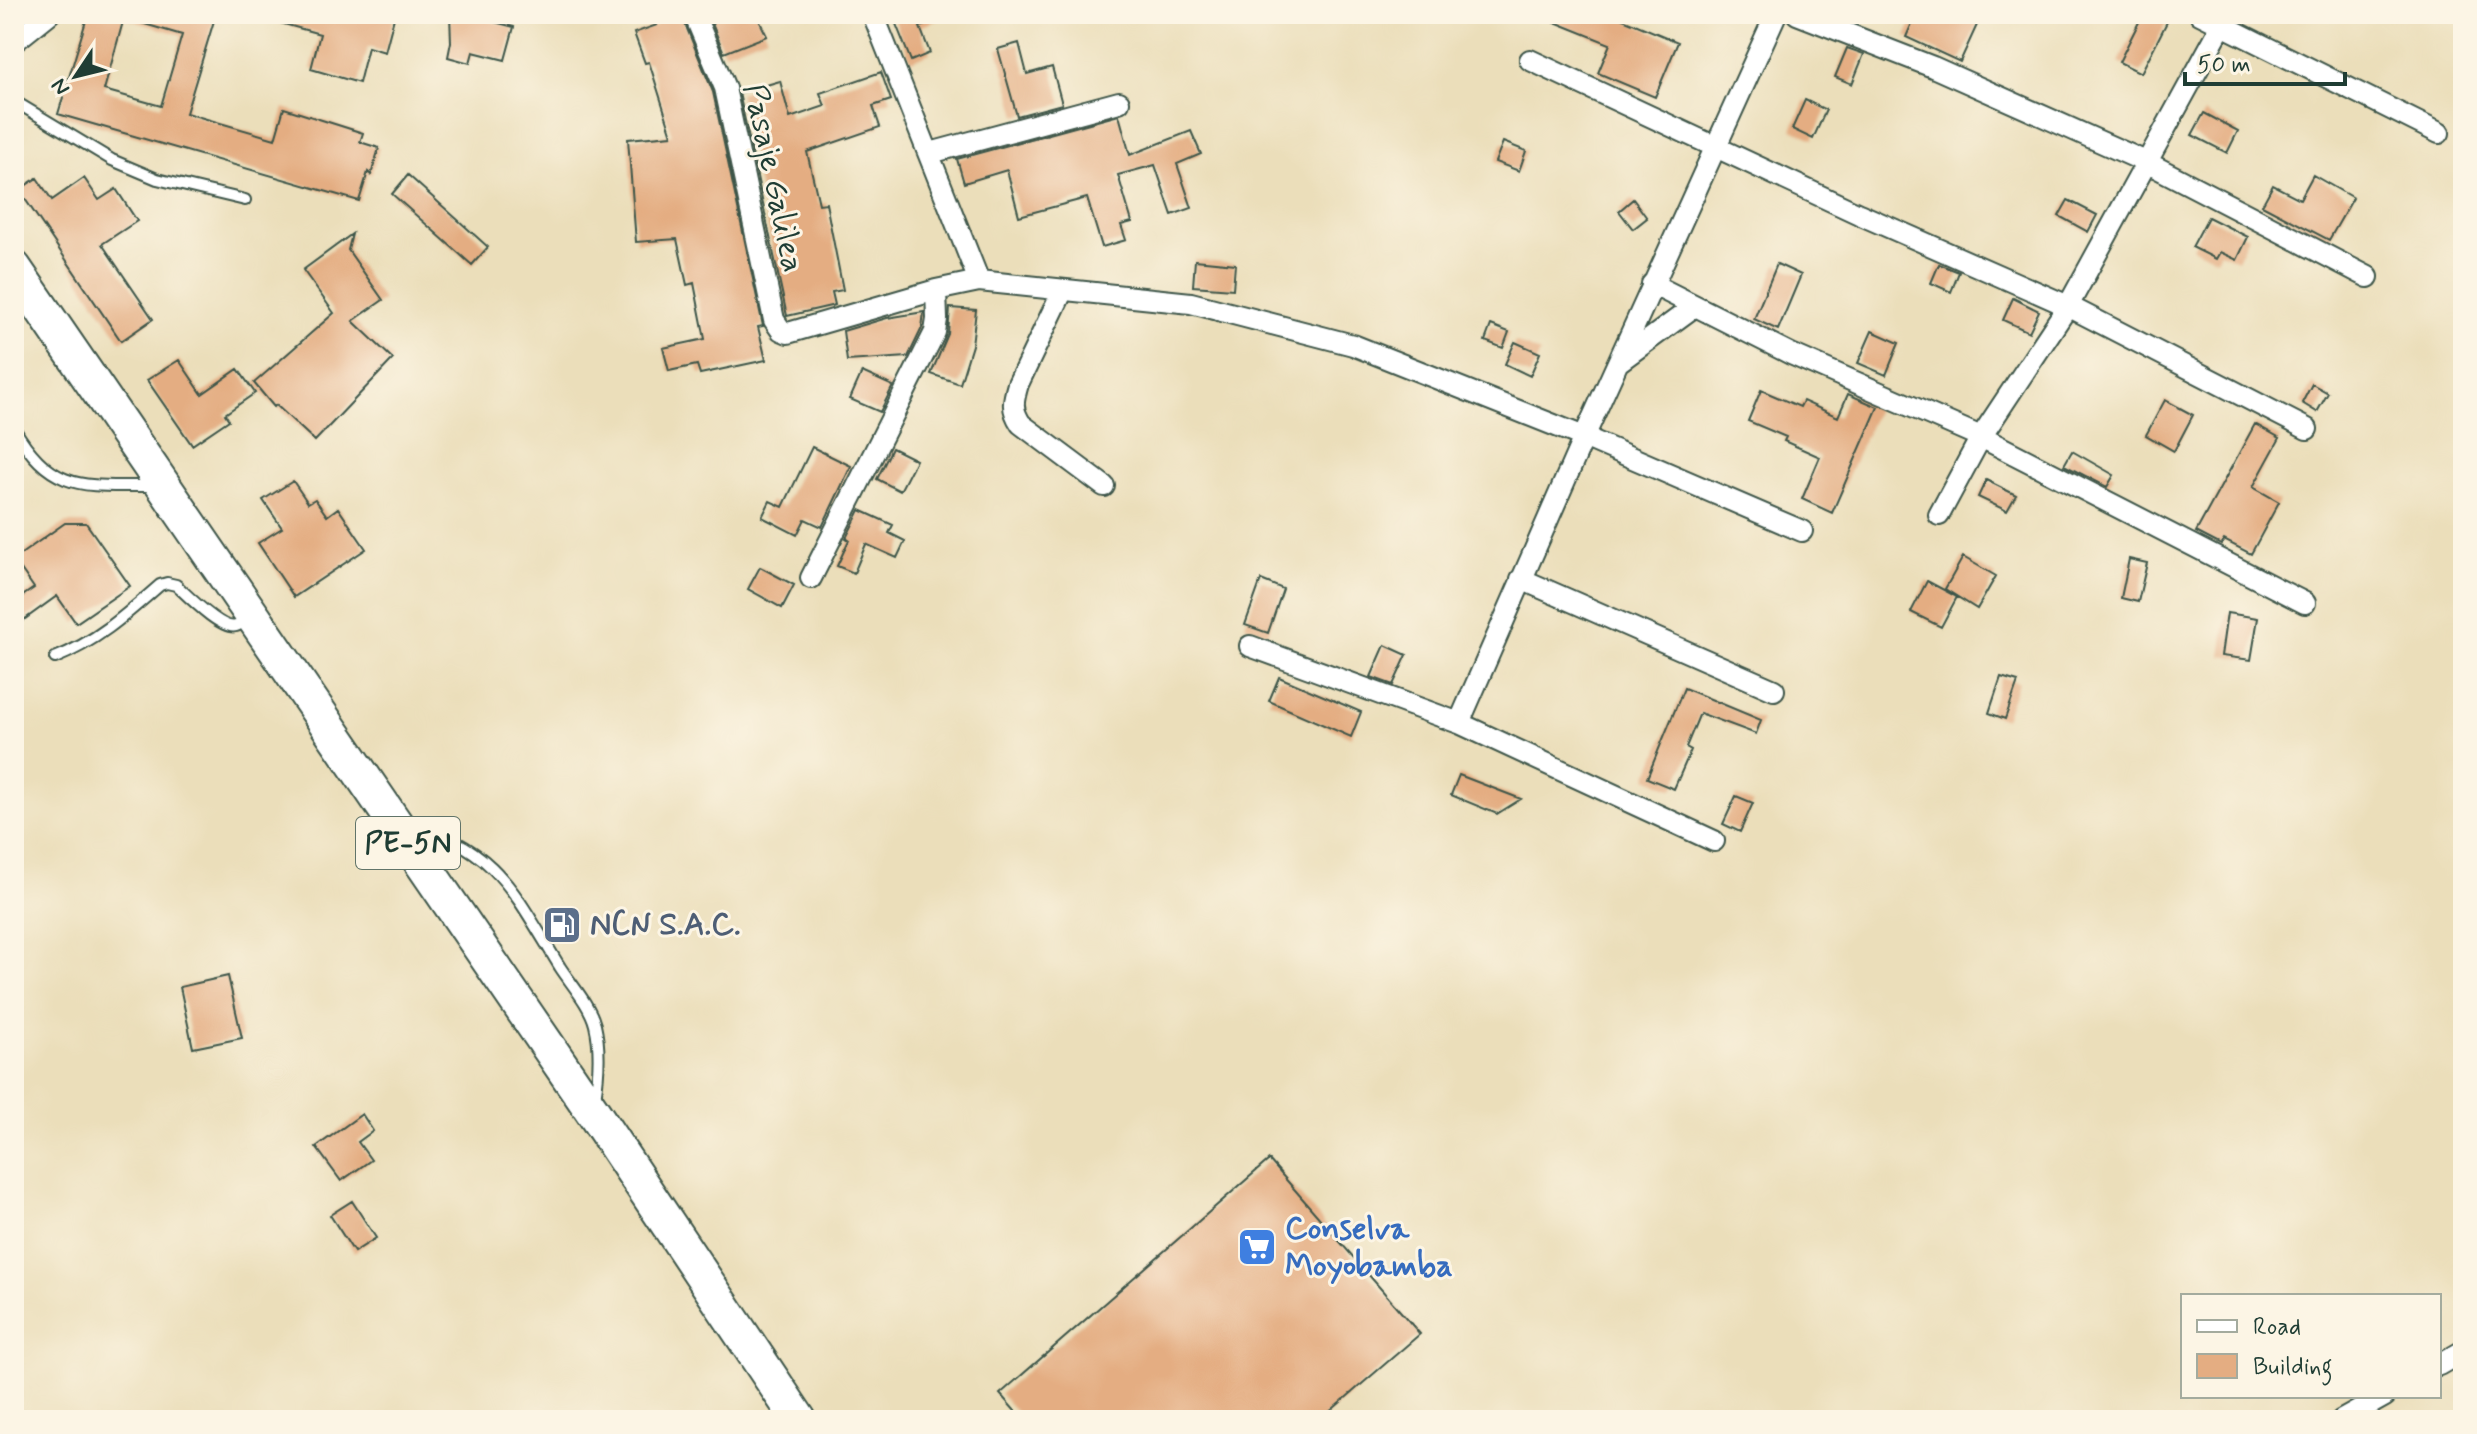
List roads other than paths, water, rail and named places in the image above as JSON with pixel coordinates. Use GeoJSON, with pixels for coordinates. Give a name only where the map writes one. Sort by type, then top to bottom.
{"type":"FeatureCollection","features":[{"type":"Feature","properties":{"kind":"highway","name":"PE-5N"},"geometry":{"type":"LineString","coordinates":[[14,268],[593,1112],[799,1420]]}},
{"type":"Feature","properties":{"kind":"street"},"geometry":{"type":"LineString","coordinates":[[14,42],[49,14]]}},
{"type":"Feature","properties":{"kind":"street","name":"Pasaje Galilea"},"geometry":{"type":"LineString","coordinates":[[694,14],[725,88],[774,320],[781,330],[788,333],[936,290]]}},
{"type":"Feature","properties":{"kind":"street"},"geometry":{"type":"LineString","coordinates":[[873,14],[979,281]]}},
{"type":"Feature","properties":{"kind":"street"},"geometry":{"type":"LineString","coordinates":[[1459,723],[1616,363],[1776,14]]}},
{"type":"Feature","properties":{"kind":"street"},"geometry":{"type":"LineString","coordinates":[[1797,14],[1933,67],[2148,163],[2368,277]]}},
{"type":"Feature","properties":{"kind":"street"},"geometry":{"type":"LineString","coordinates":[[2200,14],[2225,19],[2439,133]]}},
{"type":"Feature","properties":{"kind":"street"},"geometry":{"type":"LineString","coordinates":[[1939,515],[1981,437],[2068,306],[2225,19]]}},
{"type":"Feature","properties":{"kind":"street"},"geometry":{"type":"LineString","coordinates":[[1530,60],[2068,306],[2307,429]]}},
{"type":"Feature","properties":{"kind":"street"},"geometry":{"type":"LineString","coordinates":[[930,153],[1119,102]]}},
{"type":"Feature","properties":{"kind":"street"},"geometry":{"type":"LineString","coordinates":[[811,578],[935,332],[936,290],[979,281],[1191,303],[1353,345],[1584,437],[1802,531]]}},
{"type":"Feature","properties":{"kind":"street"},"geometry":{"type":"LineString","coordinates":[[1652,284],[1791,354],[1981,437],[2305,603]]}},
{"type":"Feature","properties":{"kind":"street"},"geometry":{"type":"LineString","coordinates":[[1063,290],[1018,384],[1013,412],[1021,424],[1104,486]]}},
{"type":"Feature","properties":{"kind":"street"},"geometry":{"type":"LineString","coordinates":[[1616,363],[1695,306]]}},
{"type":"Feature","properties":{"kind":"street"},"geometry":{"type":"LineString","coordinates":[[1521,579],[1774,690]]}},
{"type":"Feature","properties":{"kind":"street"},"geometry":{"type":"LineString","coordinates":[[1250,646],[1459,723],[1714,841]]}},
{"type":"Feature","properties":{"kind":"street"},"geometry":{"type":"LineString","coordinates":[[2441,1364],[2463,1351]]}},
{"type":"Feature","properties":{"kind":"street"},"geometry":{"type":"LineString","coordinates":[[2342,1420],[2381,1398]]}},
{"type":"Feature","properties":{"kind":"lane"},"geometry":{"type":"LineString","coordinates":[[14,101],[112,160],[157,179],[245,200]]}},
{"type":"Feature","properties":{"kind":"lane"},"geometry":{"type":"LineString","coordinates":[[14,428],[32,456],[56,476],[82,485],[164,486]]}},
{"type":"Feature","properties":{"kind":"lane"},"geometry":{"type":"LineString","coordinates":[[55,658],[78,649],[114,625],[160,585],[167,583],[176,585],[229,627],[237,626],[252,615]]}},
{"type":"Feature","properties":{"kind":"lane"},"geometry":{"type":"LineString","coordinates":[[392,819],[427,828],[465,845],[495,869],[514,893],[594,1022],[600,1068],[593,1112]]}},
{"type":"Feature","properties":{"kind":"place","name":"NCN S.A.C."},"geometry":{"type":"Point","coordinates":[562,925]}},
{"type":"Feature","properties":{"kind":"place","name":"Conselva Moyobamba"},"geometry":{"type":"Point","coordinates":[1257,1247]}}]}
